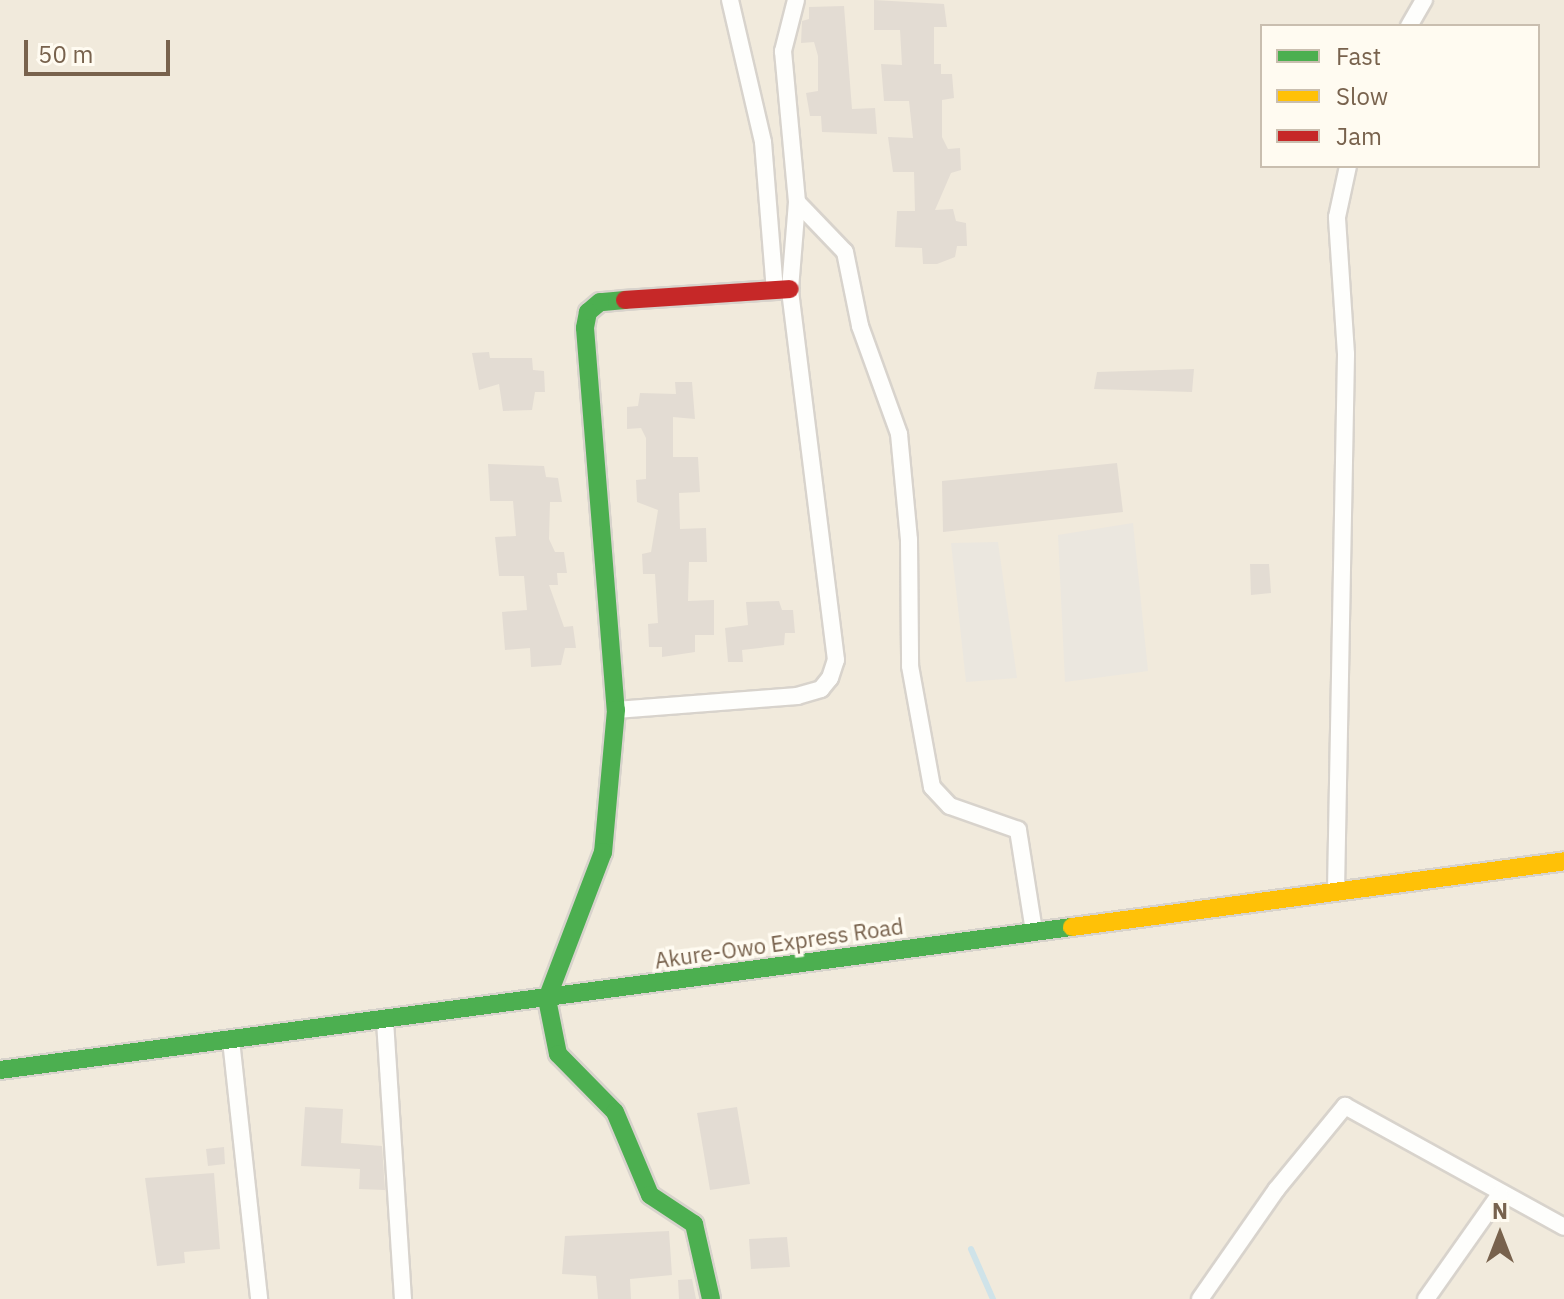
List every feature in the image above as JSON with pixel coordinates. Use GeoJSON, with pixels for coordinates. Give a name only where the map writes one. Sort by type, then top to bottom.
{"type":"FeatureCollection","features":[{"type":"Feature","properties":{"kind":"main road"},"geometry":{"type":"LineString","coordinates":[[711,1299],[694,1224],[650,1195],[615,1112],[558,1054],[547,999],[603,852],[616,710],[588,312],[600,302],[782,289]]}},
{"type":"Feature","properties":{"kind":"main road","name":"Akure-Owo Express Road"},"geometry":{"type":"LineString","coordinates":[[0,1070],[385,1021],[1564,861]]}},
{"type":"Feature","properties":{"kind":"street"},"geometry":{"type":"LineString","coordinates":[[616,710],[797,696],[821,689],[830,678],[836,660],[763,142],[730,0]]}},
{"type":"Feature","properties":{"kind":"street"},"geometry":{"type":"LineString","coordinates":[[782,289],[797,202],[783,51],[796,0]]}},
{"type":"Feature","properties":{"kind":"street"},"geometry":{"type":"LineString","coordinates":[[1410,24],[1424,0]]}},
{"type":"Feature","properties":{"kind":"street"},"geometry":{"type":"LineString","coordinates":[[1336,890],[1346,354],[1337,217],[1348,168]]}},
{"type":"Feature","properties":{"kind":"street"},"geometry":{"type":"LineString","coordinates":[[797,202],[845,252],[860,326],[899,434],[909,540],[910,666],[932,787],[950,806],[1018,830],[1034,931]]}},
{"type":"Feature","properties":{"kind":"street"},"geometry":{"type":"LineString","coordinates":[[385,1021],[403,1299]]}},
{"type":"Feature","properties":{"kind":"street"},"geometry":{"type":"LineString","coordinates":[[231,1040],[259,1299]]}},
{"type":"Feature","properties":{"kind":"street"},"geometry":{"type":"LineString","coordinates":[[1200,1299],[1276,1190],[1345,1106],[1564,1227]]}},
{"type":"Feature","properties":{"kind":"street"},"geometry":{"type":"LineString","coordinates":[[1426,1299],[1500,1194]]}},
{"type":"Feature","properties":{"kind":"shaded area"},"geometry":{"type":"Polygon","coordinates":[[[0,0],[1564,0],[1564,1299],[0,1299],[0,0]]]}},
{"type":"Feature","properties":{"kind":"shaded area"},"geometry":{"type":"Polygon","coordinates":[[[1133,523],[1148,671],[1065,682],[1058,535],[1133,523]]]}},
{"type":"Feature","properties":{"kind":"shaded area"},"geometry":{"type":"Polygon","coordinates":[[[998,542],[1017,678],[966,682],[951,543],[998,542]]]}},
{"type":"Feature","properties":{"kind":"building"},"geometry":{"type":"Polygon","coordinates":[[[874,0],[944,4],[947,27],[934,27],[934,64],[941,64],[941,74],[952,74],[954,98],[942,100],[942,137],[948,149],[960,148],[961,170],[951,173],[935,210],[953,209],[956,221],[966,223],[967,246],[957,246],[955,257],[937,264],[923,264],[922,248],[895,247],[897,211],[915,211],[914,172],[893,172],[888,137],[913,138],[909,101],[884,101],[881,64],[902,65],[900,30],[874,30],[874,0]]]}},
{"type":"Feature","properties":{"kind":"building"},"geometry":{"type":"Polygon","coordinates":[[[844,6],[852,109],[875,108],[877,134],[822,132],[821,116],[810,116],[806,93],[818,91],[818,56],[814,42],[801,43],[802,21],[809,19],[809,7],[844,6]]]}},
{"type":"Feature","properties":{"kind":"building"},"geometry":{"type":"Polygon","coordinates":[[[489,352],[490,358],[532,358],[533,370],[544,371],[545,392],[535,392],[532,410],[503,411],[499,384],[479,390],[472,353],[489,352]]]}},
{"type":"Feature","properties":{"kind":"building"},"geometry":{"type":"Polygon","coordinates":[[[1194,369],[1192,392],[1094,389],[1097,372],[1194,369]]]}},
{"type":"Feature","properties":{"kind":"building"},"geometry":{"type":"Polygon","coordinates":[[[675,382],[692,382],[695,419],[673,417],[673,457],[698,457],[700,492],[679,493],[680,529],[706,528],[707,562],[689,562],[688,601],[714,600],[714,635],[695,635],[695,652],[662,657],[662,647],[649,647],[648,624],[658,623],[655,574],[643,574],[642,554],[651,552],[658,510],[637,502],[636,480],[646,479],[646,438],[641,428],[627,429],[627,407],[638,406],[640,393],[676,394],[675,382]]]}},
{"type":"Feature","properties":{"kind":"building"},"geometry":{"type":"Polygon","coordinates":[[[1117,463],[1123,512],[943,532],[942,481],[1117,463]]]}},
{"type":"Feature","properties":{"kind":"building"},"geometry":{"type":"Polygon","coordinates":[[[488,464],[544,466],[546,477],[558,478],[562,502],[550,502],[549,539],[555,552],[564,552],[567,573],[557,573],[558,585],[549,585],[564,627],[573,626],[576,648],[565,648],[561,665],[531,667],[530,648],[505,650],[502,612],[527,610],[524,576],[499,576],[495,537],[516,536],[513,501],[490,501],[488,464]]]}},
{"type":"Feature","properties":{"kind":"building"},"geometry":{"type":"Polygon","coordinates":[[[1250,564],[1269,564],[1271,593],[1251,595],[1250,564]]]}},
{"type":"Feature","properties":{"kind":"building"},"geometry":{"type":"Polygon","coordinates":[[[779,601],[782,610],[793,610],[795,633],[785,633],[784,645],[742,650],[743,662],[728,662],[725,628],[748,625],[746,602],[779,601]]]}},
{"type":"Feature","properties":{"kind":"building"},"geometry":{"type":"Polygon","coordinates":[[[305,1107],[343,1109],[341,1143],[382,1146],[385,1190],[359,1189],[360,1169],[301,1166],[305,1107]]]}},
{"type":"Feature","properties":{"kind":"building"},"geometry":{"type":"Polygon","coordinates":[[[737,1107],[750,1184],[710,1190],[697,1113],[737,1107]]]}},
{"type":"Feature","properties":{"kind":"building"},"geometry":{"type":"Polygon","coordinates":[[[224,1147],[225,1164],[208,1166],[206,1149],[224,1147]]]}},
{"type":"Feature","properties":{"kind":"building"},"geometry":{"type":"Polygon","coordinates":[[[214,1173],[220,1249],[184,1252],[185,1263],[157,1266],[145,1178],[214,1173]]]}},
{"type":"Feature","properties":{"kind":"building"},"geometry":{"type":"Polygon","coordinates":[[[669,1231],[672,1275],[630,1279],[631,1299],[598,1299],[596,1276],[562,1274],[565,1236],[669,1231]]]}},
{"type":"Feature","properties":{"kind":"building"},"geometry":{"type":"Polygon","coordinates":[[[787,1237],[790,1267],[751,1269],[749,1239],[787,1237]]]}},
{"type":"Feature","properties":{"kind":"building"},"geometry":{"type":"Polygon","coordinates":[[[692,1279],[696,1299],[679,1299],[678,1280],[692,1279]]]}},
{"type":"Feature","properties":{"kind":"waterway"},"geometry":{"type":"LineString","coordinates":[[971,1249],[993,1299]]}},
{"type":"Feature","properties":{"kind":"traffic: fast"},"geometry":{"type":"LineString","coordinates":[[625,300],[600,302],[588,312],[585,328],[616,710],[603,852],[547,999],[558,1054],[615,1112],[650,1195],[694,1224],[711,1299]]}},
{"type":"Feature","properties":{"kind":"traffic: fast"},"geometry":{"type":"LineString","coordinates":[[0,1070],[1072,927]]}},
{"type":"Feature","properties":{"kind":"traffic: slow"},"geometry":{"type":"LineString","coordinates":[[1072,927],[1564,861]]}},
{"type":"Feature","properties":{"kind":"traffic: jam"},"geometry":{"type":"LineString","coordinates":[[625,300],[790,289]]}}]}
